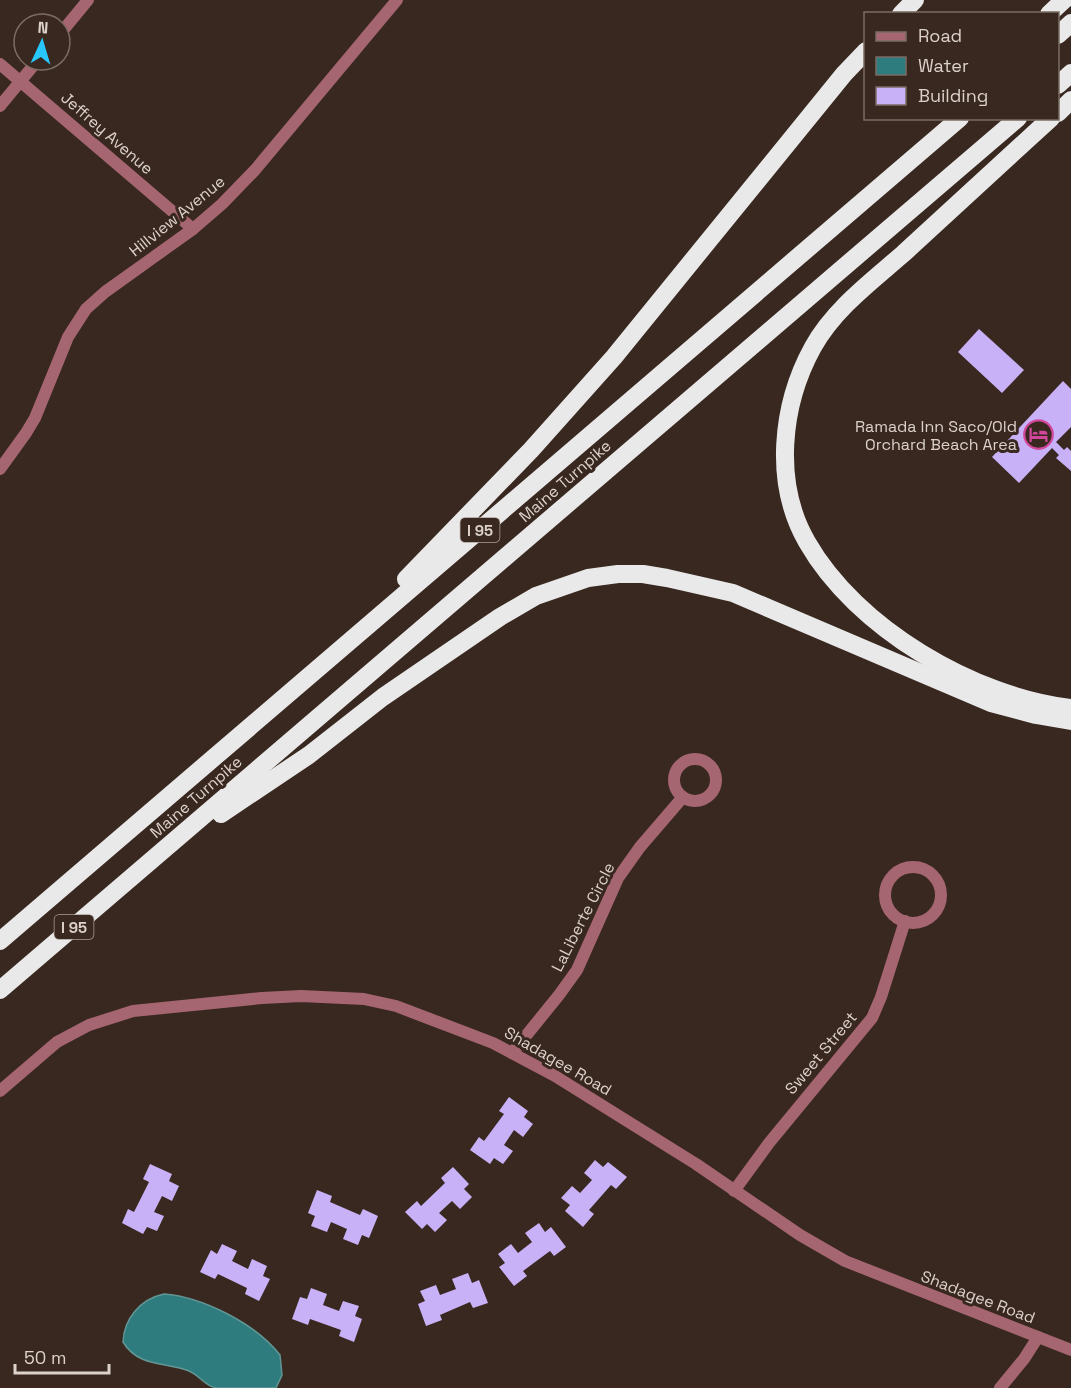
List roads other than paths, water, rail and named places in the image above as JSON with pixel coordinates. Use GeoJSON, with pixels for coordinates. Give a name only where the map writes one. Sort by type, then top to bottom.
{"type":"FeatureCollection","features":[{"type":"Feature","properties":{"kind":"highway"},"geometry":{"type":"LineString","coordinates":[[903,12],[915,0]]}},
{"type":"Feature","properties":{"kind":"highway"},"geometry":{"type":"LineString","coordinates":[[1051,12],[1064,0]]}},
{"type":"Feature","properties":{"kind":"highway"},"geometry":{"type":"LineString","coordinates":[[1059,34],[1071,23]]}},
{"type":"Feature","properties":{"kind":"highway"},"geometry":{"type":"LineString","coordinates":[[318,669],[564,415],[615,357],[844,74],[864,53]]}},
{"type":"Feature","properties":{"kind":"highway"},"geometry":{"type":"LineString","coordinates":[[1059,84],[1071,73]]}},
{"type":"Feature","properties":{"kind":"highway"},"geometry":{"type":"LineString","coordinates":[[1059,111],[1071,100]]}},
{"type":"Feature","properties":{"kind":"highway"},"geometry":{"type":"LineString","coordinates":[[865,200],[943,120]]}},
{"type":"Feature","properties":{"kind":"highway","name":"Maine Turnpike"},"geometry":{"type":"LineString","coordinates":[[0,941],[958,120]]}},
{"type":"Feature","properties":{"kind":"highway","name":"Maine Turnpike"},"geometry":{"type":"LineString","coordinates":[[0,990],[1016,120]]}},
{"type":"Feature","properties":{"kind":"highway"},"geometry":{"type":"LineString","coordinates":[[1049,120],[862,291],[826,327],[803,366],[790,404],[785,468],[793,508],[806,541],[827,572],[871,616],[921,653],[972,680],[1026,700],[1071,708]]}},
{"type":"Feature","properties":{"kind":"highway"},"geometry":{"type":"LineString","coordinates":[[148,864],[309,754],[383,697],[500,617],[536,596],[588,578],[618,574],[643,574],[733,593],[991,703],[1036,715],[1071,721]]}},
{"type":"Feature","properties":{"kind":"street"},"geometry":{"type":"LineString","coordinates":[[72,19],[88,0]]}},
{"type":"Feature","properties":{"kind":"street","name":"Hillview Avenue"},"geometry":{"type":"LineString","coordinates":[[0,469],[35,418],[68,337],[86,309],[105,292],[193,229],[222,204],[255,171],[397,0]]}},
{"type":"Feature","properties":{"kind":"street","name":"Jeffrey Avenue"},"geometry":{"type":"LineString","coordinates":[[0,64],[193,229]]}},
{"type":"Feature","properties":{"kind":"street"},"geometry":{"type":"LineString","coordinates":[[0,106],[28,72]]}},
{"type":"Feature","properties":{"kind":"street","name":"LaLiberte Circle"},"geometry":{"type":"LineString","coordinates":[[512,1053],[577,970],[612,891],[630,861],[683,797]]}},
{"type":"Feature","properties":{"kind":"street"},"geometry":{"type":"LineString","coordinates":[[918,867],[932,874],[940,889],[939,905],[929,918],[921,921],[905,921],[891,912],[885,897],[886,888],[889,881],[901,870],[918,867]]}},
{"type":"Feature","properties":{"kind":"street","name":"Sweet Street"},"geometry":{"type":"LineString","coordinates":[[734,1191],[769,1143],[872,1018],[905,921]]}},
{"type":"Feature","properties":{"kind":"street","name":"Shadagee Road"},"geometry":{"type":"LineString","coordinates":[[0,1091],[57,1042],[89,1025],[133,1011],[262,998],[341,997],[380,1002],[415,1011],[512,1053],[585,1094],[800,1235],[845,1261],[1071,1350]]}},
{"type":"Feature","properties":{"kind":"street"},"geometry":{"type":"LineString","coordinates":[[1000,1388],[1024,1359],[1038,1337]]}},
{"type":"Feature","properties":{"kind":"water"},"geometry":{"type":"Polygon","coordinates":[[[164,1294],[212,1306],[257,1333],[280,1355],[282,1375],[276,1388],[216,1388],[189,1371],[136,1356],[123,1342],[126,1326],[141,1305],[164,1294]]]}},
{"type":"Feature","properties":{"kind":"place","name":"Ramada Inn Saco/Old Orchard Beach Area"},"geometry":{"type":"Point","coordinates":[1038,435]}}]}
